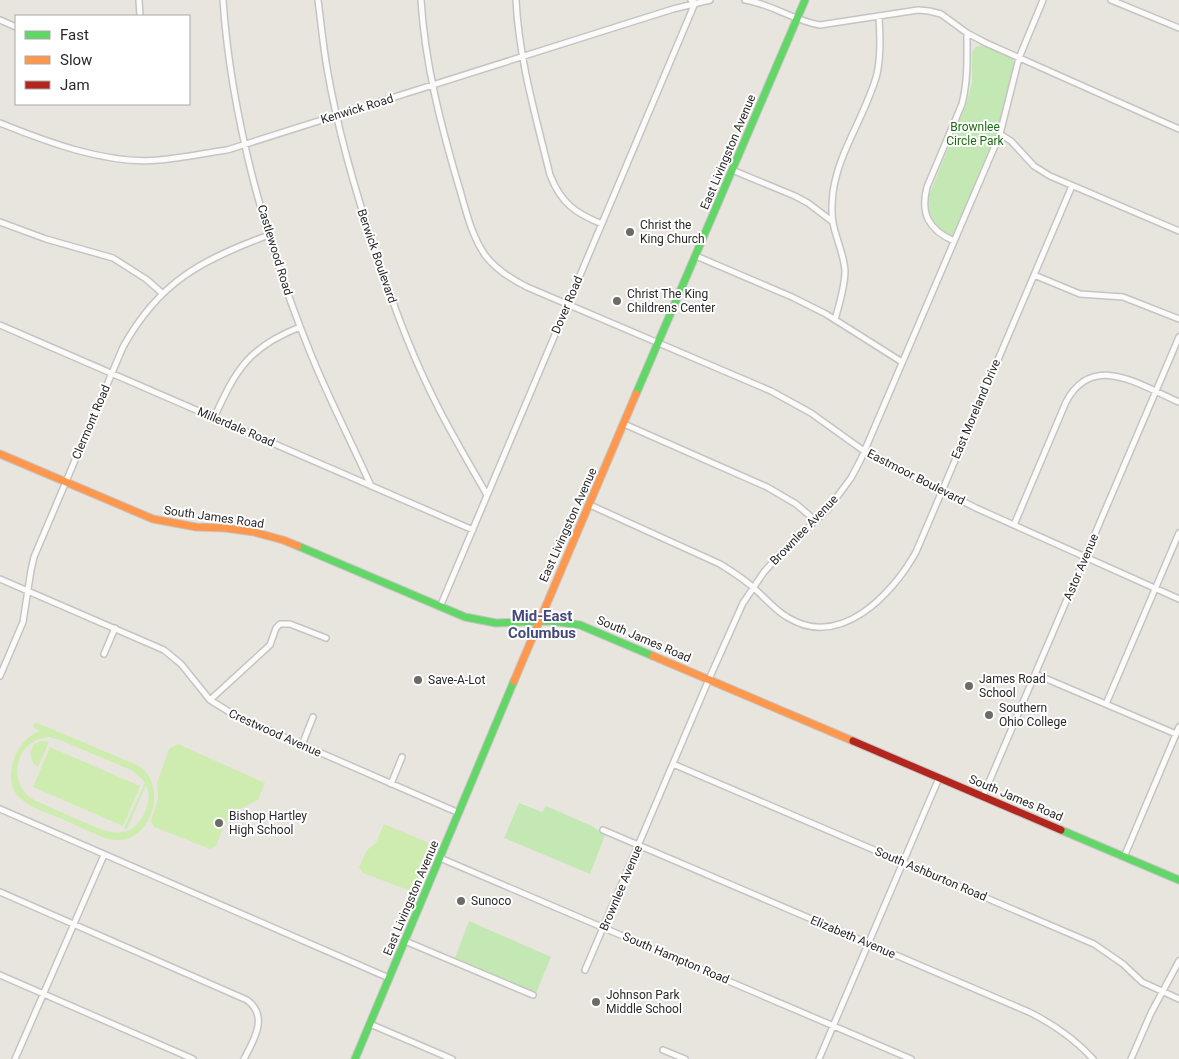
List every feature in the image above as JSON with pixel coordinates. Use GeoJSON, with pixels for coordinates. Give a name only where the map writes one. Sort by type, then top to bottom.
{"type":"FeatureCollection","features":[{"type":"Feature","properties":{"kind":"main road","name":"East Livingston Avenue"},"geometry":{"type":"LineString","coordinates":[[355,1059],[539,621],[805,0]]}},
{"type":"Feature","properties":{"kind":"main road","name":"South James Road"},"geometry":{"type":"LineString","coordinates":[[0,454],[143,516],[196,527],[241,530],[283,540],[465,617],[490,623],[557,619],[580,624],[1179,880]]}},
{"type":"Feature","properties":{"kind":"street"},"geometry":{"type":"LineString","coordinates":[[138,0],[140,15]]}},
{"type":"Feature","properties":{"kind":"street","name":"Castlewood Road"},"geometry":{"type":"LineString","coordinates":[[223,0],[234,92],[269,235],[300,327],[371,486]]}},
{"type":"Feature","properties":{"kind":"street","name":"Berwick Boulevard"},"geometry":{"type":"LineString","coordinates":[[318,0],[327,67],[355,191],[406,337],[434,400],[487,495]]}},
{"type":"Feature","properties":{"kind":"street","name":"Eastmoor Boulevard"},"geometry":{"type":"LineString","coordinates":[[420,0],[433,86],[448,148],[470,224],[484,253],[501,272],[513,280],[771,391],[811,413],[864,452],[1014,525],[1179,599]]}},
{"type":"Feature","properties":{"kind":"street"},"geometry":{"type":"LineString","coordinates":[[516,0],[523,57],[550,175],[555,188],[572,208],[583,216],[602,224]]}},
{"type":"Feature","properties":{"kind":"street","name":"Kenwick Road"},"geometry":{"type":"LineString","coordinates":[[0,123],[44,141],[110,158],[158,160],[227,150],[693,2],[710,0]]}},
{"type":"Feature","properties":{"kind":"street"},"geometry":{"type":"LineString","coordinates":[[745,0],[772,7],[815,24],[826,25],[918,10],[938,13],[968,33],[1019,58],[1179,129]]}},
{"type":"Feature","properties":{"kind":"street","name":"Brownlee Avenue"},"geometry":{"type":"LineString","coordinates":[[585,970],[743,603],[753,587],[779,555],[828,509],[851,478],[864,452],[1000,134],[1019,58],[1043,0]]}},
{"type":"Feature","properties":{"kind":"street"},"geometry":{"type":"LineString","coordinates":[[1111,0],[1179,28]]}},
{"type":"Feature","properties":{"kind":"street","name":"Dover Road"},"geometry":{"type":"LineString","coordinates":[[440,607],[602,224],[693,2]]}},
{"type":"Feature","properties":{"kind":"street"},"geometry":{"type":"LineString","coordinates":[[835,320],[845,272],[844,261],[832,222],[836,177],[877,74],[880,52],[879,17]]}},
{"type":"Feature","properties":{"kind":"street"},"geometry":{"type":"LineString","coordinates":[[0,20],[15,27]]}},
{"type":"Feature","properties":{"kind":"street"},"geometry":{"type":"LineString","coordinates":[[954,241],[932,226],[926,217],[924,197],[962,104],[968,69],[968,33]]}},
{"type":"Feature","properties":{"kind":"street"},"geometry":{"type":"LineString","coordinates":[[1000,134],[1011,141],[1034,166],[1050,176],[1179,231]]}},
{"type":"Feature","properties":{"kind":"street"},"geometry":{"type":"LineString","coordinates":[[732,170],[808,202],[832,222]]}},
{"type":"Feature","properties":{"kind":"street","name":"East Moreland Drive"},"geometry":{"type":"LineString","coordinates":[[590,505],[720,564],[737,574],[782,613],[806,625],[828,626],[857,617],[880,601],[907,568],[916,552],[1072,186]]}},
{"type":"Feature","properties":{"kind":"street"},"geometry":{"type":"LineString","coordinates":[[0,222],[113,258],[146,279],[162,293]]}},
{"type":"Feature","properties":{"kind":"street","name":"Clermont Road"},"geometry":{"type":"LineString","coordinates":[[0,676],[2,666],[23,622],[34,557],[123,347],[133,329],[162,293],[181,276],[204,262],[234,248],[269,235]]}},
{"type":"Feature","properties":{"kind":"street"},"geometry":{"type":"LineString","coordinates":[[696,256],[792,297],[835,320],[902,362]]}},
{"type":"Feature","properties":{"kind":"street"},"geometry":{"type":"LineString","coordinates":[[1034,275],[1080,294],[1123,297],[1179,319]]}},
{"type":"Feature","properties":{"kind":"street","name":"Millerdale Road"},"geometry":{"type":"LineString","coordinates":[[0,325],[472,530]]}},
{"type":"Feature","properties":{"kind":"street"},"geometry":{"type":"LineString","coordinates":[[214,418],[227,388],[249,357],[264,344],[300,327]]}},
{"type":"Feature","properties":{"kind":"street","name":"Astor Avenue"},"geometry":{"type":"LineString","coordinates":[[982,796],[1179,337]]}},
{"type":"Feature","properties":{"kind":"street"},"geometry":{"type":"LineString","coordinates":[[1014,525],[1066,402],[1074,389],[1086,379],[1098,375],[1112,375],[1179,402]]}},
{"type":"Feature","properties":{"kind":"street"},"geometry":{"type":"LineString","coordinates":[[624,424],[767,487],[796,504],[816,521]]}},
{"type":"Feature","properties":{"kind":"street"},"geometry":{"type":"LineString","coordinates":[[1106,704],[1179,533]]}},
{"type":"Feature","properties":{"kind":"street","name":"Crestwood Avenue"},"geometry":{"type":"LineString","coordinates":[[0,579],[154,645],[173,656],[210,700],[236,716],[459,813]]}},
{"type":"Feature","properties":{"kind":"street"},"geometry":{"type":"LineString","coordinates":[[210,700],[270,646],[276,628],[280,624],[290,624],[326,638]]}},
{"type":"Feature","properties":{"kind":"street"},"geometry":{"type":"LineString","coordinates":[[104,654],[115,628]]}},
{"type":"Feature","properties":{"kind":"street"},"geometry":{"type":"LineString","coordinates":[[1035,674],[1176,734]]}},
{"type":"Feature","properties":{"kind":"street"},"geometry":{"type":"LineString","coordinates":[[302,745],[313,717]]}},
{"type":"Feature","properties":{"kind":"street"},"geometry":{"type":"LineString","coordinates":[[1124,856],[1179,727]]}},
{"type":"Feature","properties":{"kind":"street"},"geometry":{"type":"LineString","coordinates":[[391,784],[402,757]]}},
{"type":"Feature","properties":{"kind":"street","name":"South Ashburton Road"},"geometry":{"type":"LineString","coordinates":[[673,764],[1094,944],[1123,964],[1142,982],[1162,993],[1179,999]]}},
{"type":"Feature","properties":{"kind":"street"},"geometry":{"type":"LineString","coordinates":[[819,1059],[939,778]]}},
{"type":"Feature","properties":{"kind":"street"},"geometry":{"type":"LineString","coordinates":[[0,809],[389,978]]}},
{"type":"Feature","properties":{"kind":"street","name":"Elizabeth Avenue"},"geometry":{"type":"LineString","coordinates":[[603,830],[1043,1019],[1076,1042],[1093,1059]]}},
{"type":"Feature","properties":{"kind":"street"},"geometry":{"type":"LineString","coordinates":[[15,1059],[104,854]]}},
{"type":"Feature","properties":{"kind":"street","name":"South Hampton Road"},"geometry":{"type":"LineString","coordinates":[[440,858],[912,1059]]}},
{"type":"Feature","properties":{"kind":"street"},"geometry":{"type":"LineString","coordinates":[[0,892],[248,1000],[257,1010],[259,1017],[258,1027],[244,1059]]}},
{"type":"Feature","properties":{"kind":"street"},"geometry":{"type":"LineString","coordinates":[[405,941],[533,995]]}},
{"type":"Feature","properties":{"kind":"street"},"geometry":{"type":"LineString","coordinates":[[1131,1059],[1179,961]]}},
{"type":"Feature","properties":{"kind":"street"},"geometry":{"type":"LineString","coordinates":[[0,975],[193,1059]]}},
{"type":"Feature","properties":{"kind":"street"},"geometry":{"type":"LineString","coordinates":[[370,1024],[452,1059]]}},
{"type":"Feature","properties":{"kind":"street"},"geometry":{"type":"LineString","coordinates":[[663,1050],[685,1059]]}},
{"type":"Feature","properties":{"kind":"green space","name":"Brownlee Circle Park"},"geometry":{"type":"Polygon","coordinates":[[[982,45],[1012,58],[1015,63],[1006,102],[993,142],[954,234],[951,235],[941,229],[934,221],[929,210],[928,198],[967,101],[972,82],[972,52],[976,47],[982,45]]]}},
{"type":"Feature","properties":{"kind":"green space"},"geometry":{"type":"Polygon","coordinates":[[[35,722],[137,765],[146,773],[152,783],[154,794],[153,806],[143,828],[134,836],[123,840],[108,839],[35,808],[18,797],[12,783],[12,765],[24,742],[40,731],[33,727],[35,722]],[[49,737],[38,740],[29,745],[22,753],[17,773],[19,783],[25,792],[34,800],[105,830],[122,832],[130,830],[138,824],[148,803],[149,796],[146,785],[127,829],[124,828],[145,783],[140,777],[131,770],[49,737]]]}},
{"type":"Feature","properties":{"kind":"green space"},"geometry":{"type":"Polygon","coordinates":[[[41,741],[49,742],[38,767],[33,763],[30,753],[34,744],[41,741]]]}},
{"type":"Feature","properties":{"kind":"green space"},"geometry":{"type":"Polygon","coordinates":[[[178,744],[265,783],[258,800],[232,813],[225,823],[216,846],[210,849],[154,827],[151,821],[158,798],[157,783],[169,749],[178,744]]]}},
{"type":"Feature","properties":{"kind":"green space"},"geometry":{"type":"Polygon","coordinates":[[[50,747],[140,786],[123,826],[33,787],[50,747]]]}},
{"type":"Feature","properties":{"kind":"green space"},"geometry":{"type":"Polygon","coordinates":[[[519,803],[542,812],[546,806],[592,826],[605,835],[590,874],[504,838],[519,803]]]}},
{"type":"Feature","properties":{"kind":"green space"},"geometry":{"type":"Polygon","coordinates":[[[384,824],[427,842],[430,849],[413,892],[363,873],[359,867],[367,850],[376,843],[384,824]]]}},
{"type":"Feature","properties":{"kind":"green space"},"geometry":{"type":"Polygon","coordinates":[[[469,921],[551,957],[536,993],[455,958],[469,921]]]}},
{"type":"Feature","properties":{"kind":"traffic: fast"},"geometry":{"type":"LineString","coordinates":[[636,394],[805,0]]}},
{"type":"Feature","properties":{"kind":"traffic: fast"},"geometry":{"type":"LineString","coordinates":[[298,546],[465,617],[496,623],[552,621],[580,625],[653,656]]}},
{"type":"Feature","properties":{"kind":"traffic: fast"},"geometry":{"type":"LineString","coordinates":[[355,1059],[514,681]]}},
{"type":"Feature","properties":{"kind":"traffic: fast"},"geometry":{"type":"LineString","coordinates":[[1061,830],[1179,880]]}},
{"type":"Feature","properties":{"kind":"traffic: slow"},"geometry":{"type":"LineString","coordinates":[[514,681],[636,394]]}},
{"type":"Feature","properties":{"kind":"traffic: slow"},"geometry":{"type":"LineString","coordinates":[[0,454],[153,519],[196,527],[254,532],[298,546]]}},
{"type":"Feature","properties":{"kind":"traffic: slow"},"geometry":{"type":"LineString","coordinates":[[653,656],[853,741]]}},
{"type":"Feature","properties":{"kind":"traffic: jam"},"geometry":{"type":"LineString","coordinates":[[853,741],[1061,830]]}},
{"type":"Feature","properties":{"kind":"place","name":"Christ the King Church"},"geometry":{"type":"Point","coordinates":[630,232]}},
{"type":"Feature","properties":{"kind":"place","name":"Christ The King Childrens Center"},"geometry":{"type":"Point","coordinates":[617,301]}},
{"type":"Feature","properties":{"kind":"place","name":"Save-A-Lot"},"geometry":{"type":"Point","coordinates":[418,680]}},
{"type":"Feature","properties":{"kind":"place","name":"James Road School"},"geometry":{"type":"Point","coordinates":[969,686]}},
{"type":"Feature","properties":{"kind":"place","name":"Southern Ohio College"},"geometry":{"type":"Point","coordinates":[989,715]}},
{"type":"Feature","properties":{"kind":"place","name":"Bishop Hartley High School"},"geometry":{"type":"Point","coordinates":[219,823]}},
{"type":"Feature","properties":{"kind":"place","name":"Sunoco"},"geometry":{"type":"Point","coordinates":[461,901]}},
{"type":"Feature","properties":{"kind":"place","name":"Johnson Park Middle School"},"geometry":{"type":"Point","coordinates":[596,1002]}},
{"type":"Feature","properties":{"kind":"district","name":"Mid-East Columbus"},"geometry":{"type":"Point","coordinates":[542,624]}}]}
